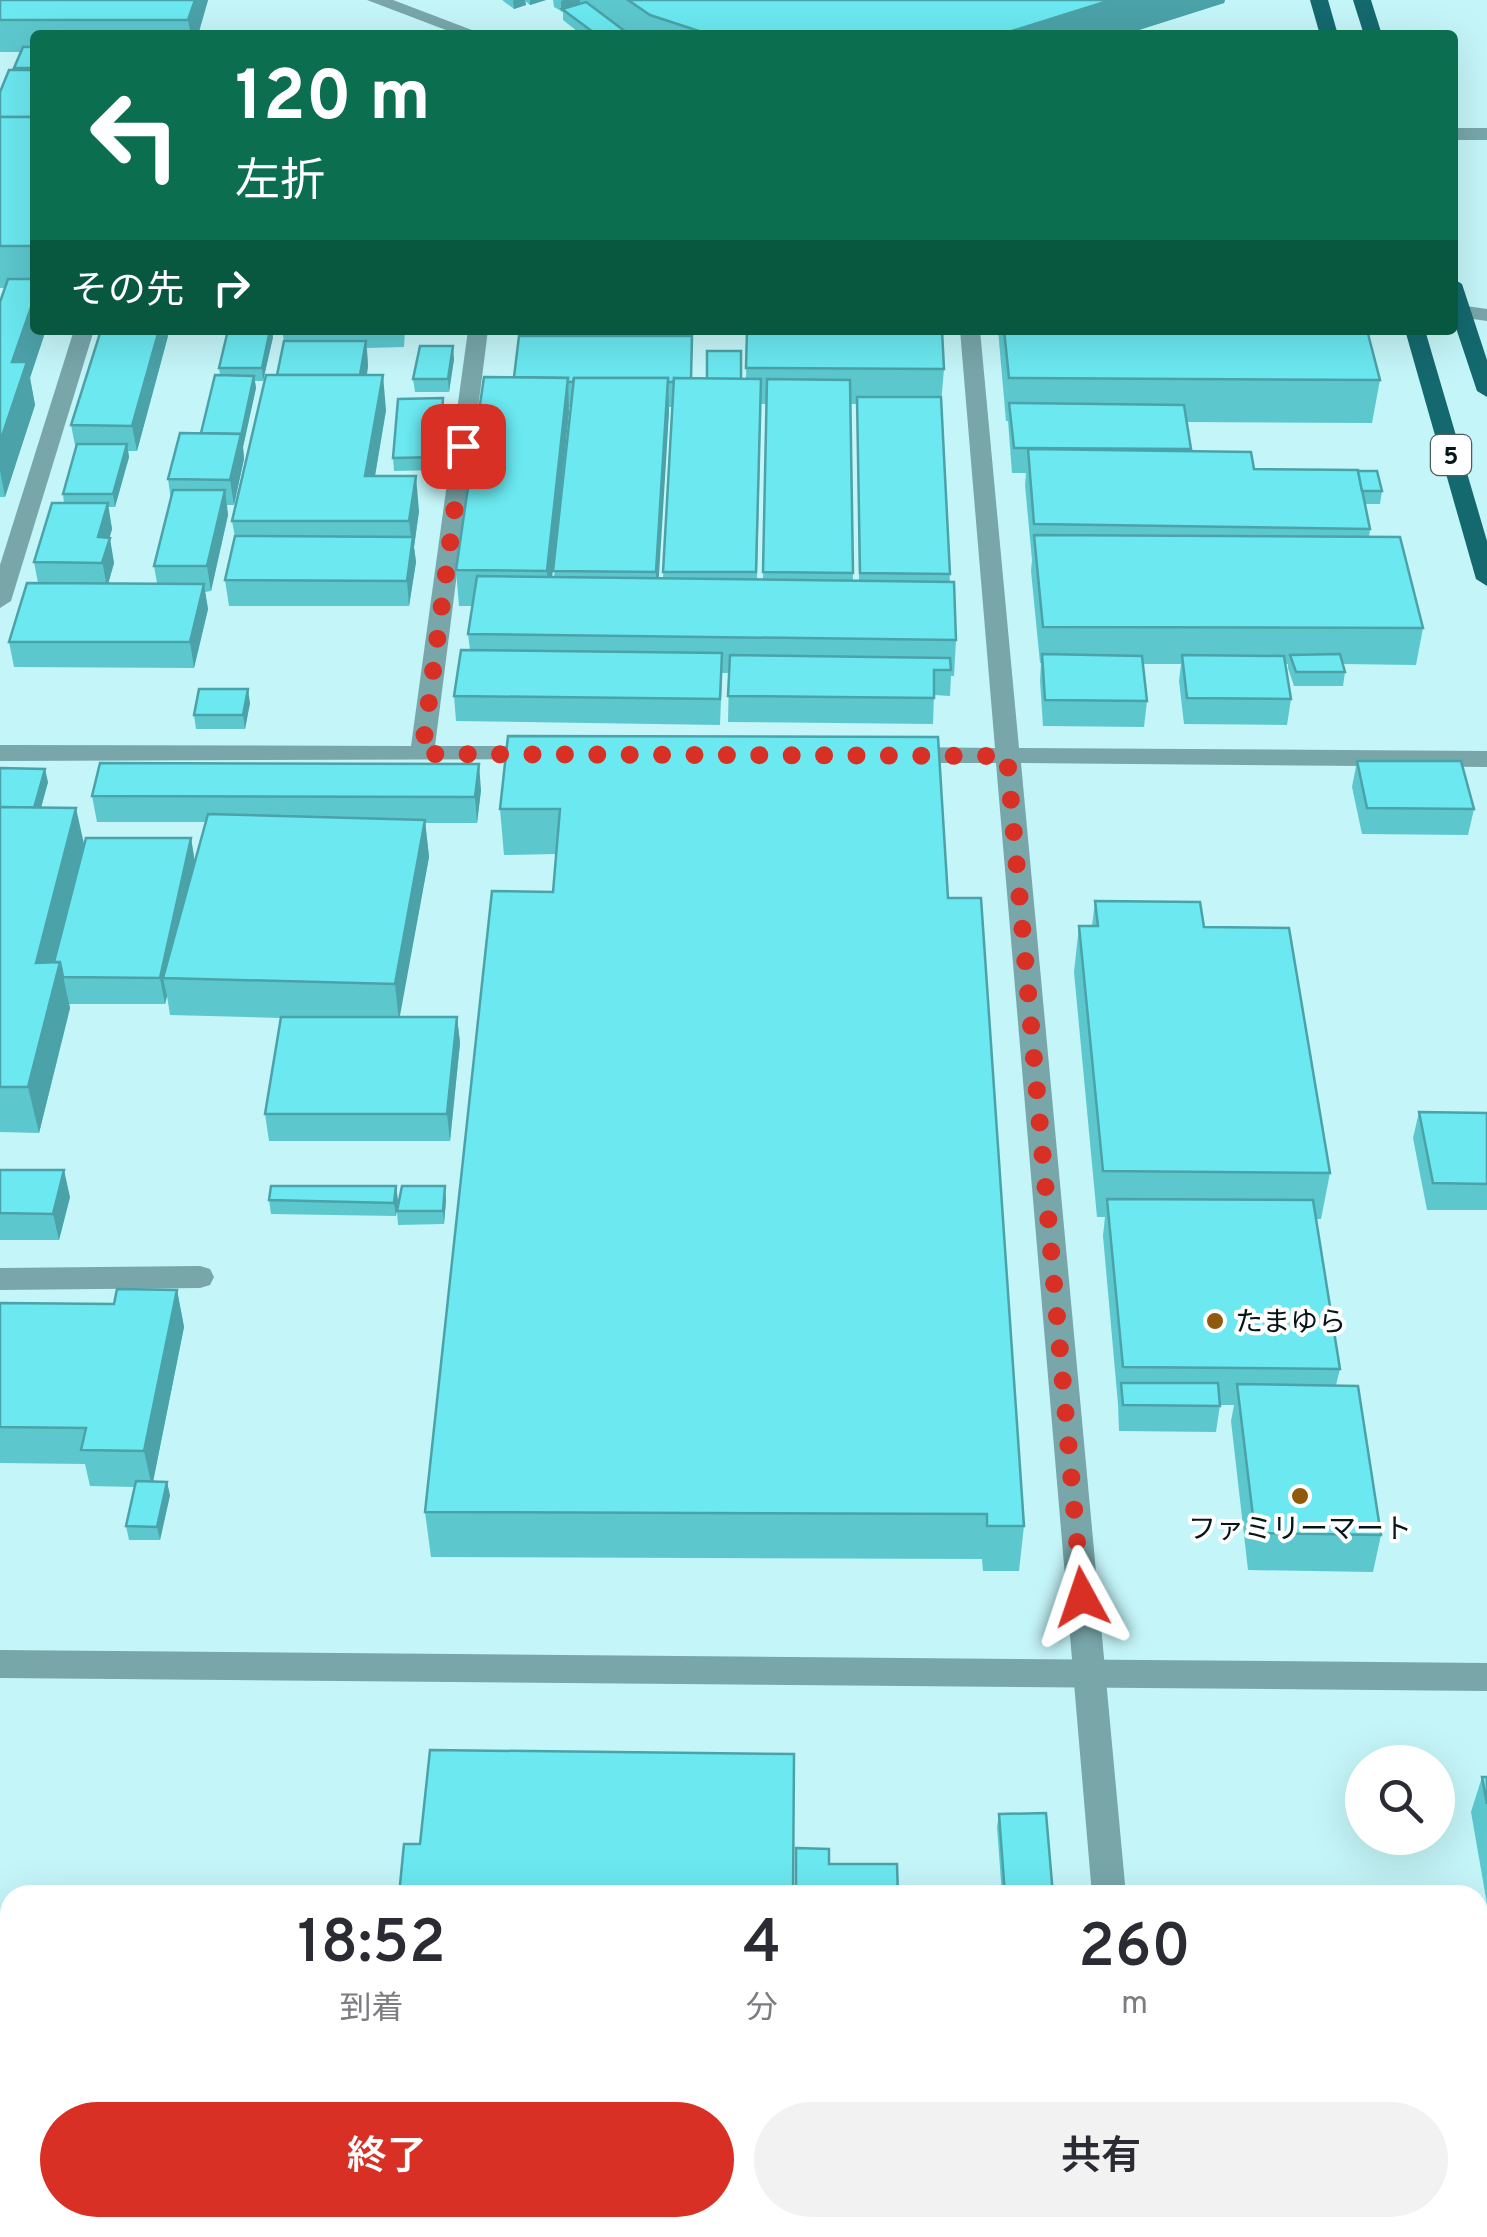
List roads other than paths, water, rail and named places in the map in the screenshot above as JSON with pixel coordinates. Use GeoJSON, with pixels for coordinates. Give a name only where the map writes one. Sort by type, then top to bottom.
{"type":"FeatureCollection","features":[{"type":"Feature","properties":{"kind":"main road"},"geometry":{"type":"LineString","coordinates":[[1319,0],[1328,30]]}},
{"type":"Feature","properties":{"kind":"main road"},"geometry":{"type":"LineString","coordinates":[[1362,0],[1372,30]]}},
{"type":"Feature","properties":{"kind":"main road"},"geometry":{"type":"LineString","coordinates":[[1458,315],[1487,391]]}},
{"type":"Feature","properties":{"kind":"main road","name":"5"},"geometry":{"type":"LineString","coordinates":[[1416,335],[1487,579]]}},
{"type":"Feature","properties":{"kind":"street"},"geometry":{"type":"LineString","coordinates":[[376,0],[462,30]]}},
{"type":"Feature","properties":{"kind":"street"},"geometry":{"type":"LineString","coordinates":[[1458,134],[1487,134]]}},
{"type":"Feature","properties":{"kind":"street"},"geometry":{"type":"LineString","coordinates":[[1458,310],[1487,315]]}},
{"type":"Feature","properties":{"kind":"street"},"geometry":{"type":"LineString","coordinates":[[0,601],[82,335]]}},
{"type":"Feature","properties":{"kind":"street"},"geometry":{"type":"LineString","coordinates":[[422,754],[477,335]]}},
{"type":"Feature","properties":{"kind":"street"},"geometry":{"type":"LineString","coordinates":[[970,335],[1108,1885]]}},
{"type":"Feature","properties":{"kind":"street"},"geometry":{"type":"LineString","coordinates":[[0,753],[559,754]]}},
{"type":"Feature","properties":{"kind":"street"},"geometry":{"type":"LineString","coordinates":[[871,755],[1487,759]]}},
{"type":"Feature","properties":{"kind":"street"},"geometry":{"type":"LineString","coordinates":[[0,1279],[200,1277]]}},
{"type":"Feature","properties":{"kind":"street"},"geometry":{"type":"LineString","coordinates":[[0,1664],[1487,1677]]}},
{"type":"Feature","properties":{"kind":"place","name":"たまゆら"},"geometry":{"type":"Point","coordinates":[1215,1321]}},
{"type":"Feature","properties":{"kind":"place","name":"ファミリーマート"},"geometry":{"type":"Point","coordinates":[1300,1496]}}]}
